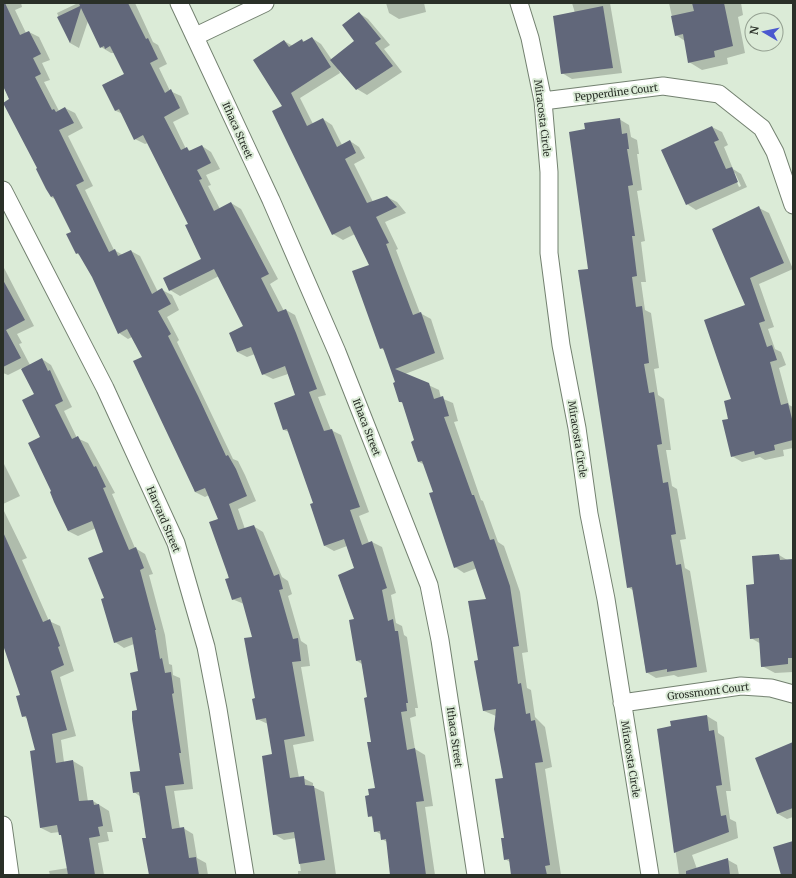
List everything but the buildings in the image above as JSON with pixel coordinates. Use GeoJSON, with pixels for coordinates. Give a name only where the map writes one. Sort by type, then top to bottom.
{"type":"FeatureCollection","features":[{"type":"Feature","properties":{"kind":"street","name":"Ithaca Street"},"geometry":{"type":"LineString","coordinates":[[179,3],[196,36],[337,352],[429,585],[440,640],[476,875]]}},
{"type":"Feature","properties":{"kind":"street"},"geometry":{"type":"LineString","coordinates":[[196,36],[265,3]]}},
{"type":"Feature","properties":{"kind":"street","name":"Miracosta Circle"},"geometry":{"type":"LineString","coordinates":[[519,3],[530,38],[542,101],[549,172],[549,253],[561,345],[578,428],[589,514],[606,599],[650,875]]}},
{"type":"Feature","properties":{"kind":"street","name":"Pepperdine Court"},"geometry":{"type":"LineString","coordinates":[[542,101],[663,86],[719,94],[762,128],[775,152],[793,205]]}},
{"type":"Feature","properties":{"kind":"street","name":"Harvard Street"},"geometry":{"type":"LineString","coordinates":[[5,198],[105,388],[176,543],[206,647],[218,709],[245,875]]}},
{"type":"Feature","properties":{"kind":"street","name":"Grossmont Court"},"geometry":{"type":"LineString","coordinates":[[622,702],[741,686],[771,688],[793,694]]}},
{"type":"Feature","properties":{"kind":"street"},"geometry":{"type":"LineString","coordinates":[[3,825],[10,875]]}}]}
